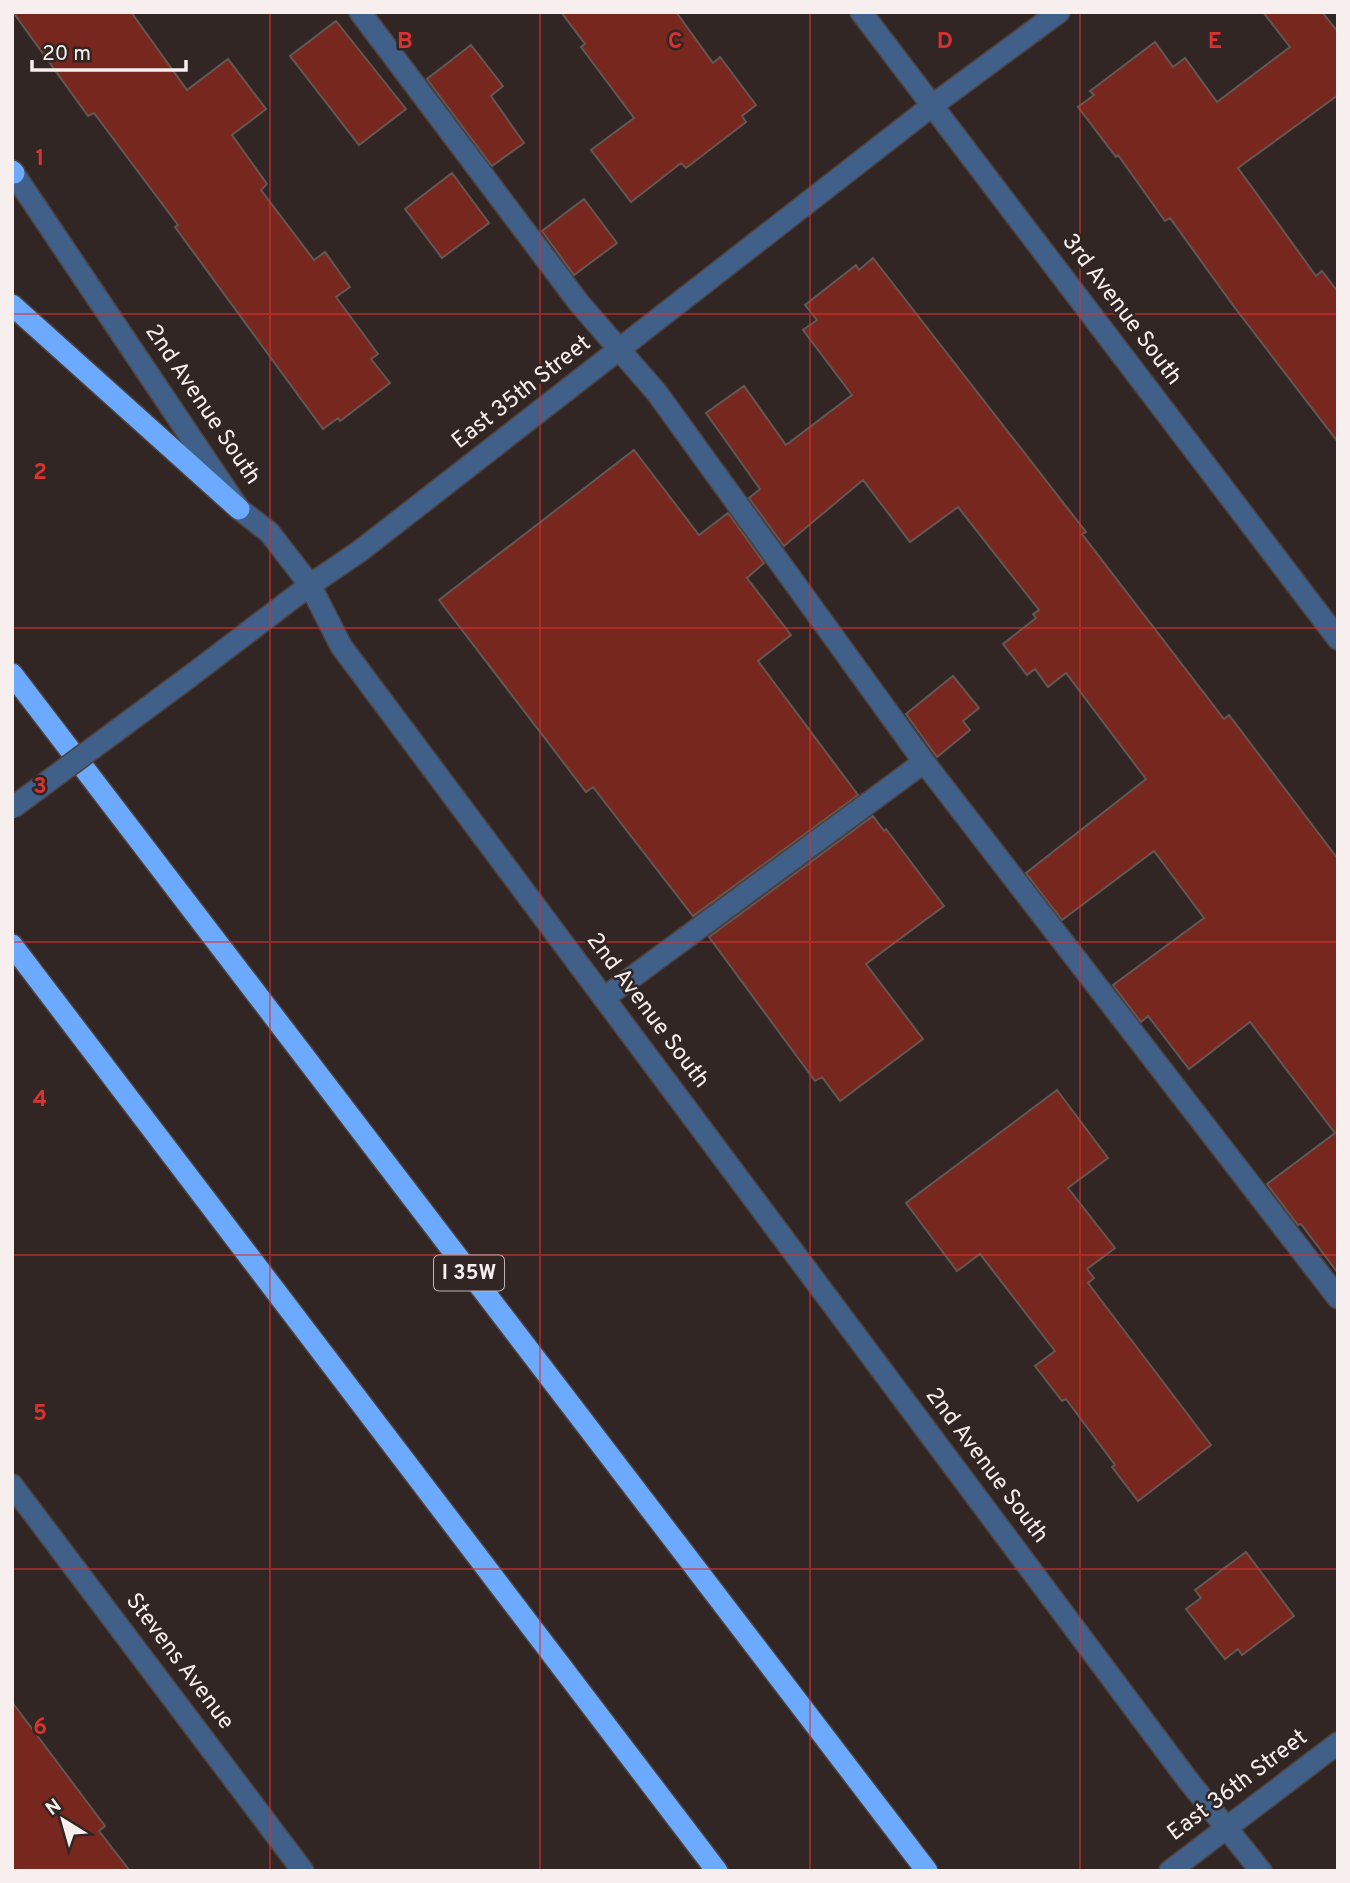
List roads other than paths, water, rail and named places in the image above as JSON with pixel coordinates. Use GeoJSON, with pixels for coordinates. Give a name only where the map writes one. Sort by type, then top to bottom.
{"type":"FeatureCollection","features":[{"type":"Feature","properties":{"kind":"highway"},"geometry":{"type":"LineString","coordinates":[[12,305],[239,509]]}},
{"type":"Feature","properties":{"kind":"highway","name":"I 35W"},"geometry":{"type":"LineString","coordinates":[[12,674],[927,1871]]}},
{"type":"Feature","properties":{"kind":"highway"},"geometry":{"type":"LineString","coordinates":[[12,945],[717,1871]]}},
{"type":"Feature","properties":{"kind":"street"},"geometry":{"type":"LineString","coordinates":[[360,12],[571,292],[657,393],[923,762],[1338,1298]]}},
{"type":"Feature","properties":{"kind":"street","name":"3rd Avenue South"},"geometry":{"type":"LineString","coordinates":[[861,12],[1338,639]]}},
{"type":"Feature","properties":{"kind":"street","name":"East 35th Street"},"geometry":{"type":"LineString","coordinates":[[12,808],[310,585],[360,551],[933,105],[1059,12]]}},
{"type":"Feature","properties":{"kind":"street","name":"2nd Avenue South"},"geometry":{"type":"LineString","coordinates":[[13,172],[239,509],[269,532],[310,585],[341,646],[1224,1827],[1261,1871]]}},
{"type":"Feature","properties":{"kind":"street"},"geometry":{"type":"LineString","coordinates":[[604,998],[923,762]]}},
{"type":"Feature","properties":{"kind":"street","name":"Stevens Avenue"},"geometry":{"type":"LineString","coordinates":[[12,1485],[303,1871]]}},
{"type":"Feature","properties":{"kind":"street","name":"East 36th Street"},"geometry":{"type":"LineString","coordinates":[[1170,1871],[1338,1742]]}}]}
